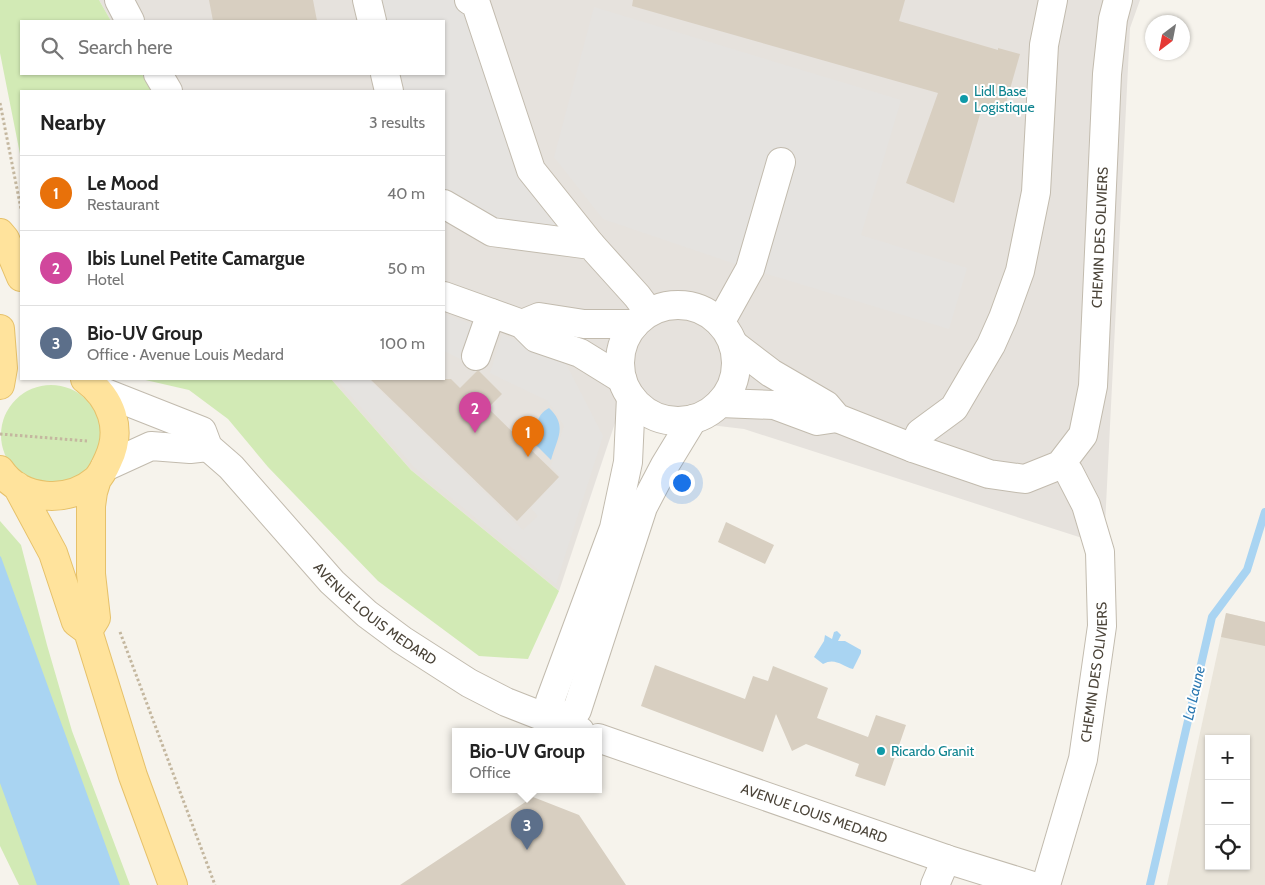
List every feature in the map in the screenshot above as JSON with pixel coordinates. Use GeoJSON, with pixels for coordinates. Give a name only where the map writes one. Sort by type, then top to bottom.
{"type":"FeatureCollection","features":[{"type":"Feature","properties":{"kind":"main road"},"geometry":{"type":"LineString","coordinates":[[0,233],[5,239],[20,275]]}},
{"type":"Feature","properties":{"kind":"main road"},"geometry":{"type":"LineString","coordinates":[[0,328],[3,368],[0,385]]}},
{"type":"Feature","properties":{"kind":"main road"},"geometry":{"type":"LineString","coordinates":[[0,395],[8,385],[20,377]]}},
{"type":"Feature","properties":{"kind":"main road"},"geometry":{"type":"LineString","coordinates":[[88,631],[96,618],[91,574],[91,506],[93,492],[112,452],[115,436],[114,419],[108,404],[92,384]]}},
{"type":"Feature","properties":{"kind":"main road"},"geometry":{"type":"LineString","coordinates":[[5,477],[32,493],[48,496],[65,495],[81,489],[101,473]]}},
{"type":"Feature","properties":{"kind":"main road"},"geometry":{"type":"LineString","coordinates":[[5,477],[53,553],[76,622],[88,631],[132,776],[173,885]]}},
{"type":"Feature","properties":{"kind":"street"},"geometry":{"type":"LineString","coordinates":[[119,0],[129,20]]}},
{"type":"Feature","properties":{"kind":"street"},"geometry":{"type":"LineString","coordinates":[[367,0],[372,20]]}},
{"type":"Feature","properties":{"kind":"street"},"geometry":{"type":"LineString","coordinates":[[469,0],[476,4],[531,170],[591,245],[637,296],[642,318]]}},
{"type":"Feature","properties":{"kind":"street"},"geometry":{"type":"LineString","coordinates":[[913,448],[920,433],[954,408],[991,344],[1003,318],[1020,271],[1036,192],[1044,45],[1054,0]]}},
{"type":"Feature","properties":{"kind":"street","name":"CHEMIN DES OLIVIERS"},"geometry":{"type":"LineString","coordinates":[[1046,885],[1083,759],[1102,626],[1100,552],[1086,505],[1069,472],[1060,465],[1083,435],[1093,386],[1107,74],[1113,19],[1118,0]]}},
{"type":"Feature","properties":{"kind":"street"},"geometry":{"type":"LineString","coordinates":[[159,75],[167,90]]}},
{"type":"Feature","properties":{"kind":"street"},"geometry":{"type":"LineString","coordinates":[[384,75],[389,90]]}},
{"type":"Feature","properties":{"kind":"street"},"geometry":{"type":"LineString","coordinates":[[445,296],[522,324],[536,338],[580,353],[626,388],[643,409],[658,417],[675,420],[693,419],[707,413],[720,403],[729,391],[735,376],[736,360],[727,334],[750,269],[781,162]]}},
{"type":"Feature","properties":{"kind":"street"},"geometry":{"type":"LineString","coordinates":[[445,205],[492,232],[591,245]]}},
{"type":"Feature","properties":{"kind":"street"},"geometry":{"type":"LineString","coordinates":[[522,324],[539,317],[584,324],[642,318],[667,306],[687,305],[705,312],[771,372],[826,404],[837,418],[913,448],[990,474],[1025,479],[1060,465]]}},
{"type":"Feature","properties":{"kind":"street"},"geometry":{"type":"LineString","coordinates":[[476,356],[491,313]]}},
{"type":"Feature","properties":{"kind":"street"},"geometry":{"type":"LineString","coordinates":[[642,318],[624,340],[620,359],[626,388],[628,462],[614,528],[550,701],[568,727],[578,710],[643,508],[664,465],[693,419]]}},
{"type":"Feature","properties":{"kind":"street","name":"AVENUE LOUIS MEDARD"},"geometry":{"type":"LineString","coordinates":[[92,384],[202,431],[208,447],[231,467],[332,582],[367,614],[402,640],[469,683],[506,702],[568,727]]}},
{"type":"Feature","properties":{"kind":"street"},"geometry":{"type":"LineString","coordinates":[[720,403],[774,405],[818,421],[837,418]]}},
{"type":"Feature","properties":{"kind":"street"},"geometry":{"type":"LineString","coordinates":[[101,473],[151,446],[190,449],[208,447]]}},
{"type":"Feature","properties":{"kind":"street","name":"AVENUE LOUIS MEDARD"},"geometry":{"type":"LineString","coordinates":[[602,739],[946,859],[1030,885]]}},
{"type":"Feature","properties":{"kind":"street"},"geometry":{"type":"LineString","coordinates":[[935,885],[946,859]]}},
{"type":"Feature","properties":{"kind":"path"},"geometry":{"type":"LineString","coordinates":[[0,103],[20,204]]}},
{"type":"Feature","properties":{"kind":"path"},"geometry":{"type":"LineString","coordinates":[[0,434],[91,442]]}},
{"type":"Feature","properties":{"kind":"path"},"geometry":{"type":"LineString","coordinates":[[118,624],[215,885]]}},
{"type":"Feature","properties":{"kind":"shaded area"},"geometry":{"type":"Polygon","coordinates":[[[99,0],[1140,0],[1130,28],[1104,545],[744,429],[618,414],[559,591],[411,470],[332,380],[445,380],[445,90],[151,90],[143,75],[445,75],[445,20],[110,20],[99,0]]]}},
{"type":"Feature","properties":{"kind":"shaded area"},"geometry":{"type":"Polygon","coordinates":[[[367,0],[469,0],[531,170],[591,245],[445,204],[445,90],[389,90],[385,75],[445,75],[445,20],[372,20],[367,0]]]}},
{"type":"Feature","properties":{"kind":"shaded area"},"geometry":{"type":"Polygon","coordinates":[[[594,7],[901,100],[861,235],[967,268],[949,329],[750,269],[603,219],[554,157],[594,7]]]}},
{"type":"Feature","properties":{"kind":"shaded area"},"geometry":{"type":"Polygon","coordinates":[[[445,314],[477,326],[464,361],[445,352],[445,314]]]}},
{"type":"Feature","properties":{"kind":"shaded area"},"geometry":{"type":"Polygon","coordinates":[[[502,335],[563,358],[603,436],[556,584],[414,467],[337,380],[369,380],[523,530],[538,516],[531,508],[560,476],[551,466],[564,426],[548,401],[490,373],[502,335]]]}},
{"type":"Feature","properties":{"kind":"shaded area"},"geometry":{"type":"Polygon","coordinates":[[[1226,613],[1265,622],[1265,885],[1167,885],[1226,613]]]}},
{"type":"Feature","properties":{"kind":"green space"},"geometry":{"type":"Polygon","coordinates":[[[0,0],[99,0],[110,20],[20,20],[20,75],[143,75],[151,90],[20,90],[20,154],[0,53],[0,0]]]}},
{"type":"Feature","properties":{"kind":"green space"},"geometry":{"type":"Polygon","coordinates":[[[145,380],[332,380],[411,470],[559,591],[528,659],[479,656],[378,581],[268,467],[228,419],[189,390],[145,380]]]}},
{"type":"Feature","properties":{"kind":"green space"},"geometry":{"type":"Polygon","coordinates":[[[51,385],[61,386],[79,393],[93,407],[100,425],[100,445],[93,463],[79,477],[61,484],[51,485],[41,484],[23,477],[9,463],[2,445],[1,435],[2,425],[9,407],[23,393],[41,386],[51,385]]]}},
{"type":"Feature","properties":{"kind":"green space"},"geometry":{"type":"Polygon","coordinates":[[[0,521],[21,545],[72,731],[130,885],[19,885],[0,846],[0,521]]]}},
{"type":"Feature","properties":{"kind":"water"},"geometry":{"type":"Polygon","coordinates":[[[549,408],[555,414],[560,427],[551,460],[534,443],[539,419],[544,411],[549,408]]]}},
{"type":"Feature","properties":{"kind":"water"},"geometry":{"type":"Polygon","coordinates":[[[0,556],[120,885],[37,885],[0,783],[0,556]]]}},
{"type":"Feature","properties":{"kind":"water"},"geometry":{"type":"Polygon","coordinates":[[[837,631],[841,635],[838,641],[845,641],[861,650],[853,669],[831,661],[823,664],[814,657],[824,641],[825,635],[832,639],[834,632],[837,631]]]}},
{"type":"Feature","properties":{"kind":"building"},"geometry":{"type":"Polygon","coordinates":[[[209,0],[313,0],[317,20],[213,20],[209,0]]]}},
{"type":"Feature","properties":{"kind":"building","name":"Lidl Base Logistique"},"geometry":{"type":"Polygon","coordinates":[[[633,0],[905,0],[899,21],[998,50],[998,48],[1020,54],[1004,110],[983,104],[954,203],[906,183],[938,93],[632,6],[633,0]]]}},
{"type":"Feature","properties":{"kind":"building"},"geometry":{"type":"Polygon","coordinates":[[[479,371],[502,394],[488,408],[559,477],[517,521],[371,380],[451,379],[460,388],[479,371]]]}},
{"type":"Feature","properties":{"kind":"building"},"geometry":{"type":"Polygon","coordinates":[[[726,522],[774,545],[765,564],[718,542],[726,522]]]}},
{"type":"Feature","properties":{"kind":"building"},"geometry":{"type":"Polygon","coordinates":[[[1226,613],[1265,622],[1265,646],[1221,637],[1226,613]]]}},
{"type":"Feature","properties":{"kind":"building"},"geometry":{"type":"Polygon","coordinates":[[[655,665],[745,699],[753,676],[768,681],[773,666],[828,688],[817,718],[868,737],[876,715],[906,725],[885,786],[855,776],[859,764],[806,744],[792,751],[776,714],[763,752],[641,706],[655,665]]]}},
{"type":"Feature","properties":{"kind":"building"},"geometry":{"type":"Polygon","coordinates":[[[533,797],[579,815],[626,885],[400,885],[533,797]]]}},
{"type":"Feature","properties":{"kind":"waterway","name":"La Laune"},"geometry":{"type":"LineString","coordinates":[[1150,885],[1212,617],[1247,570],[1265,512]]}},
{"type":"Feature","properties":{"kind":"place","name":"Lidl Base Logistique"},"geometry":{"type":"Point","coordinates":[964,99]}},
{"type":"Feature","properties":{"kind":"place","name":"Ibis Lunel Petite Camargue"},"geometry":{"type":"Point","coordinates":[475,433]}},
{"type":"Feature","properties":{"kind":"place","name":"Le Mood"},"geometry":{"type":"Point","coordinates":[528,457]}},
{"type":"Feature","properties":{"kind":"place","name":"Ricardo Granit"},"geometry":{"type":"Point","coordinates":[881,751]}},
{"type":"Feature","properties":{"kind":"place","name":"Bio-UV Group"},"geometry":{"type":"Point","coordinates":[527,850]}}]}
